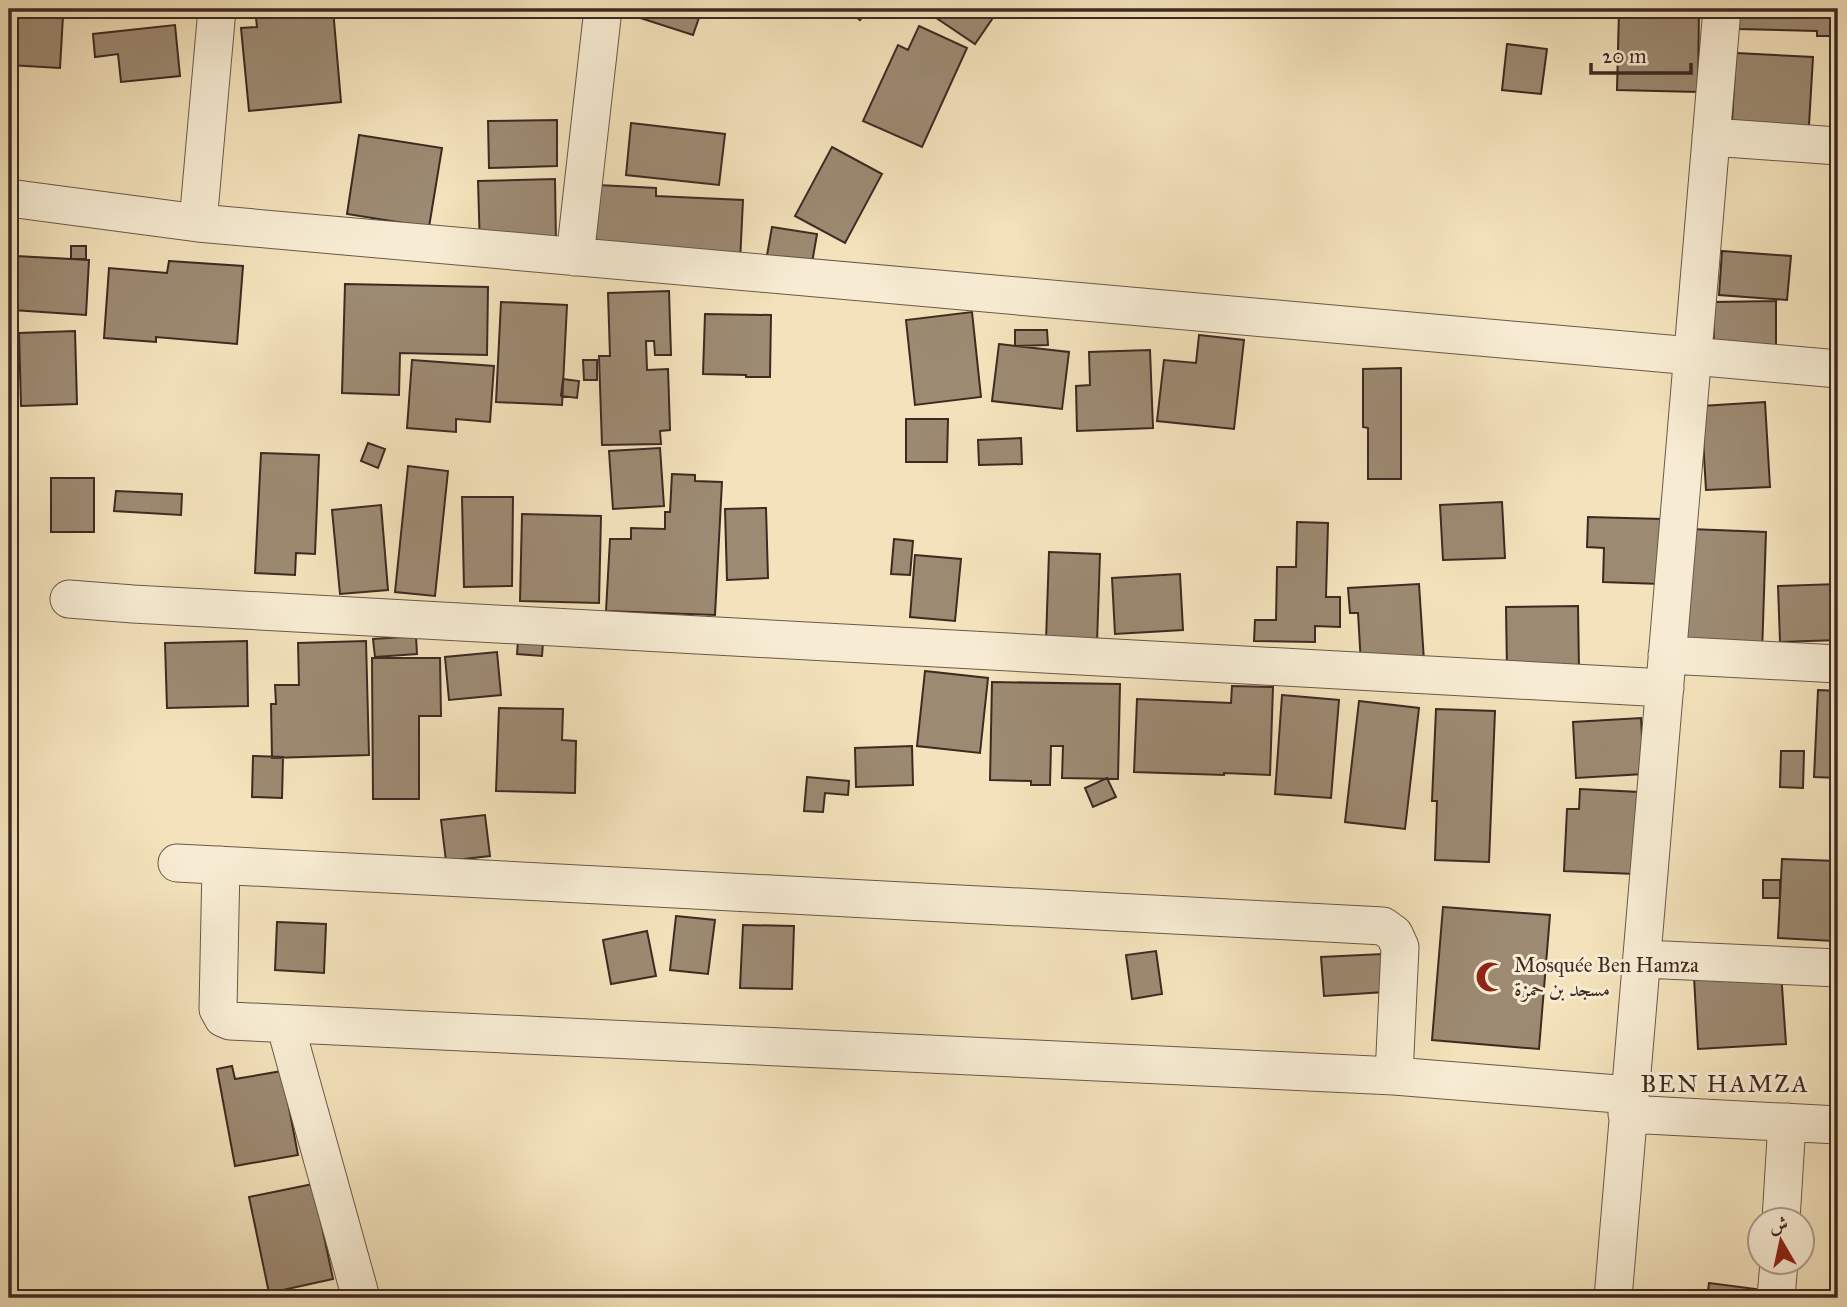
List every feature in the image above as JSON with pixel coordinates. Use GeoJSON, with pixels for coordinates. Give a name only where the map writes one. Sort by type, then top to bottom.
{"type":"FeatureCollection","features":[{"type":"Feature","properties":{"kind":"street"},"geometry":{"type":"LineString","coordinates":[[198,223],[217,9]]}},
{"type":"Feature","properties":{"kind":"street"},"geometry":{"type":"LineString","coordinates":[[575,257],[603,9]]}},
{"type":"Feature","properties":{"kind":"street"},"geometry":{"type":"LineString","coordinates":[[1613,1298],[1722,9]]}},
{"type":"Feature","properties":{"kind":"street"},"geometry":{"type":"LineString","coordinates":[[1711,137],[1838,146]]}},
{"type":"Feature","properties":{"kind":"street"},"geometry":{"type":"LineString","coordinates":[[9,198],[198,223],[1838,369]]}},
{"type":"Feature","properties":{"kind":"street"},"geometry":{"type":"LineString","coordinates":[[69,599],[1666,672],[1838,664]]}},
{"type":"Feature","properties":{"kind":"street"},"geometry":{"type":"LineString","coordinates":[[177,863],[1383,926],[1394,934],[1400,947],[1394,1076]]}},
{"type":"Feature","properties":{"kind":"street"},"geometry":{"type":"LineString","coordinates":[[221,865],[218,1009],[223,1017],[230,1021],[1394,1076],[1629,1105],[1838,1125]]}},
{"type":"Feature","properties":{"kind":"street"},"geometry":{"type":"LineString","coordinates":[[1643,959],[1838,968]]}},
{"type":"Feature","properties":{"kind":"street"},"geometry":{"type":"LineString","coordinates":[[285,1024],[360,1298]]}},
{"type":"Feature","properties":{"kind":"street"},"geometry":{"type":"LineString","coordinates":[[1782,1206],[1787,1122]]}},
{"type":"Feature","properties":{"kind":"street"},"geometry":{"type":"LineString","coordinates":[[1776,1298],[1778,1276]]}},
{"type":"Feature","properties":{"kind":"building"},"geometry":{"type":"Polygon","coordinates":[[[30,9],[92,9],[91,18],[63,16],[60,68],[9,65],[9,10],[30,12],[30,9]]]}},
{"type":"Feature","properties":{"kind":"building"},"geometry":{"type":"Polygon","coordinates":[[[255,9],[333,9],[341,102],[249,111],[241,28],[257,27],[255,9]]]}},
{"type":"Feature","properties":{"kind":"building"},"geometry":{"type":"Polygon","coordinates":[[[629,9],[702,9],[693,35],[628,14],[629,9]]]}},
{"type":"Feature","properties":{"kind":"building"},"geometry":{"type":"Polygon","coordinates":[[[845,9],[868,9],[860,20],[845,9]]]}},
{"type":"Feature","properties":{"kind":"building"},"geometry":{"type":"Polygon","coordinates":[[[923,9],[999,9],[975,44],[923,9]]]}},
{"type":"Feature","properties":{"kind":"building"},"geometry":{"type":"Polygon","coordinates":[[[1619,9],[1699,9],[1698,92],[1617,90],[1619,9]]]}},
{"type":"Feature","properties":{"kind":"building"},"geometry":{"type":"Polygon","coordinates":[[[1739,9],[1834,9],[1833,36],[1817,36],[1817,31],[1738,29],[1739,9]]]}},
{"type":"Feature","properties":{"kind":"building"},"geometry":{"type":"Polygon","coordinates":[[[175,25],[180,76],[121,82],[118,54],[95,57],[93,34],[175,25]]]}},
{"type":"Feature","properties":{"kind":"building"},"geometry":{"type":"Polygon","coordinates":[[[919,26],[967,48],[922,147],[863,121],[898,45],[908,50],[919,26]]]}},
{"type":"Feature","properties":{"kind":"building"},"geometry":{"type":"Polygon","coordinates":[[[1507,44],[1547,49],[1541,94],[1502,90],[1507,44]]]}},
{"type":"Feature","properties":{"kind":"building"},"geometry":{"type":"Polygon","coordinates":[[[1736,53],[1813,57],[1808,142],[1731,137],[1736,53]]]}},
{"type":"Feature","properties":{"kind":"building"},"geometry":{"type":"Polygon","coordinates":[[[557,120],[557,166],[489,168],[488,121],[557,120]]]}},
{"type":"Feature","properties":{"kind":"building"},"geometry":{"type":"Polygon","coordinates":[[[631,123],[725,134],[719,185],[626,175],[631,123]]]}},
{"type":"Feature","properties":{"kind":"building"},"geometry":{"type":"Polygon","coordinates":[[[359,135],[442,148],[429,227],[347,214],[359,135]]]}},
{"type":"Feature","properties":{"kind":"building"},"geometry":{"type":"Polygon","coordinates":[[[832,147],[882,174],[845,243],[795,216],[832,147]]]}},
{"type":"Feature","properties":{"kind":"building"},"geometry":{"type":"Polygon","coordinates":[[[555,179],[556,246],[480,248],[478,181],[555,179]]]}},
{"type":"Feature","properties":{"kind":"building"},"geometry":{"type":"Polygon","coordinates":[[[598,185],[656,188],[656,196],[743,200],[740,262],[595,245],[598,185]]]}},
{"type":"Feature","properties":{"kind":"building"},"geometry":{"type":"Polygon","coordinates":[[[772,227],[817,234],[811,269],[766,261],[772,227]]]}},
{"type":"Feature","properties":{"kind":"building"},"geometry":{"type":"Polygon","coordinates":[[[71,246],[86,246],[86,259],[71,259],[71,246]]]}},
{"type":"Feature","properties":{"kind":"building"},"geometry":{"type":"Polygon","coordinates":[[[1722,251],[1791,256],[1787,300],[1719,295],[1722,251]]]}},
{"type":"Feature","properties":{"kind":"building"},"geometry":{"type":"Polygon","coordinates":[[[16,256],[89,260],[86,315],[13,310],[16,256]]]}},
{"type":"Feature","properties":{"kind":"building"},"geometry":{"type":"Polygon","coordinates":[[[169,261],[243,266],[237,344],[156,337],[156,342],[104,338],[109,268],[167,273],[169,261]]]}},
{"type":"Feature","properties":{"kind":"building"},"geometry":{"type":"Polygon","coordinates":[[[345,284],[488,287],[487,355],[400,353],[399,395],[342,393],[345,284]]]}},
{"type":"Feature","properties":{"kind":"building"},"geometry":{"type":"Polygon","coordinates":[[[669,291],[671,355],[655,355],[654,341],[646,341],[647,370],[668,369],[670,430],[660,431],[661,444],[602,445],[599,356],[610,356],[608,293],[669,291]]]}},
{"type":"Feature","properties":{"kind":"building"},"geometry":{"type":"Polygon","coordinates":[[[1776,301],[1776,354],[1714,354],[1713,302],[1776,301]]]}},
{"type":"Feature","properties":{"kind":"building"},"geometry":{"type":"Polygon","coordinates":[[[501,302],[567,305],[562,405],[496,402],[501,302]]]}},
{"type":"Feature","properties":{"kind":"building"},"geometry":{"type":"Polygon","coordinates":[[[972,312],[981,397],[915,405],[906,320],[972,312]]]}},
{"type":"Feature","properties":{"kind":"building"},"geometry":{"type":"Polygon","coordinates":[[[705,314],[771,315],[770,377],[703,374],[705,314]]]}},
{"type":"Feature","properties":{"kind":"building"},"geometry":{"type":"Polygon","coordinates":[[[1015,330],[1047,330],[1048,345],[1015,346],[1015,330]]]}},
{"type":"Feature","properties":{"kind":"building"},"geometry":{"type":"Polygon","coordinates":[[[75,331],[77,404],[21,406],[19,333],[75,331]]]}},
{"type":"Feature","properties":{"kind":"building"},"geometry":{"type":"Polygon","coordinates":[[[1199,335],[1244,340],[1234,429],[1157,421],[1164,360],[1196,363],[1199,335]]]}},
{"type":"Feature","properties":{"kind":"building"},"geometry":{"type":"Polygon","coordinates":[[[999,344],[1069,352],[1062,409],[992,401],[999,344]]]}},
{"type":"Feature","properties":{"kind":"building"},"geometry":{"type":"Polygon","coordinates":[[[1150,350],[1153,428],[1077,431],[1076,386],[1090,385],[1089,352],[1150,350]]]}},
{"type":"Feature","properties":{"kind":"building"},"geometry":{"type":"Polygon","coordinates":[[[412,360],[494,366],[490,422],[456,419],[456,432],[407,428],[412,360]]]}},
{"type":"Feature","properties":{"kind":"building"},"geometry":{"type":"Polygon","coordinates":[[[583,360],[597,360],[597,380],[584,380],[583,360]]]}},
{"type":"Feature","properties":{"kind":"building"},"geometry":{"type":"Polygon","coordinates":[[[1401,368],[1401,479],[1368,479],[1368,428],[1363,427],[1363,369],[1401,368]]]}},
{"type":"Feature","properties":{"kind":"building"},"geometry":{"type":"Polygon","coordinates":[[[563,379],[579,381],[577,398],[561,396],[563,379]]]}},
{"type":"Feature","properties":{"kind":"building"},"geometry":{"type":"Polygon","coordinates":[[[1765,402],[1770,487],[1706,490],[1701,406],[1765,402]]]}},
{"type":"Feature","properties":{"kind":"building"},"geometry":{"type":"Polygon","coordinates":[[[906,419],[948,419],[947,462],[906,462],[906,419]]]}},
{"type":"Feature","properties":{"kind":"building"},"geometry":{"type":"Polygon","coordinates":[[[1021,438],[1022,464],[979,465],[978,440],[1021,438]]]}},
{"type":"Feature","properties":{"kind":"building"},"geometry":{"type":"Polygon","coordinates":[[[368,443],[385,449],[378,468],[361,461],[368,443]]]}},
{"type":"Feature","properties":{"kind":"building"},"geometry":{"type":"Polygon","coordinates":[[[660,448],[664,506],[613,509],[609,451],[660,448]]]}},
{"type":"Feature","properties":{"kind":"building"},"geometry":{"type":"Polygon","coordinates":[[[261,453],[319,455],[315,554],[296,553],[295,575],[255,573],[261,453]]]}},
{"type":"Feature","properties":{"kind":"building"},"geometry":{"type":"Polygon","coordinates":[[[408,466],[448,471],[435,596],[395,592],[408,466]]]}},
{"type":"Feature","properties":{"kind":"building"},"geometry":{"type":"Polygon","coordinates":[[[672,474],[695,475],[695,481],[722,482],[715,615],[606,611],[610,539],[631,539],[631,528],[665,529],[665,512],[670,512],[672,474]]]}},
{"type":"Feature","properties":{"kind":"building"},"geometry":{"type":"Polygon","coordinates":[[[51,478],[94,478],[94,532],[51,532],[51,478]]]}},
{"type":"Feature","properties":{"kind":"building"},"geometry":{"type":"Polygon","coordinates":[[[116,491],[182,494],[181,515],[114,511],[116,491]]]}},
{"type":"Feature","properties":{"kind":"building"},"geometry":{"type":"Polygon","coordinates":[[[462,497],[513,497],[512,586],[464,587],[462,497]]]}},
{"type":"Feature","properties":{"kind":"building"},"geometry":{"type":"Polygon","coordinates":[[[1502,502],[1505,558],[1443,560],[1440,505],[1502,502]]]}},
{"type":"Feature","properties":{"kind":"building"},"geometry":{"type":"Polygon","coordinates":[[[381,505],[388,590],[340,594],[332,510],[381,505]]]}},
{"type":"Feature","properties":{"kind":"building"},"geometry":{"type":"Polygon","coordinates":[[[766,508],[768,578],[727,580],[725,509],[766,508]]]}},
{"type":"Feature","properties":{"kind":"building"},"geometry":{"type":"Polygon","coordinates":[[[522,514],[601,516],[599,603],[520,601],[522,514]]]}},
{"type":"Feature","properties":{"kind":"building"},"geometry":{"type":"Polygon","coordinates":[[[1588,517],[1662,519],[1660,584],[1603,582],[1604,548],[1587,547],[1588,517]]]}},
{"type":"Feature","properties":{"kind":"building"},"geometry":{"type":"Polygon","coordinates":[[[1297,522],[1328,523],[1326,597],[1340,597],[1340,627],[1315,626],[1315,642],[1254,641],[1255,620],[1276,620],[1277,567],[1296,567],[1297,522]]]}},
{"type":"Feature","properties":{"kind":"building"},"geometry":{"type":"Polygon","coordinates":[[[1690,529],[1766,532],[1762,654],[1686,652],[1690,529]]]}},
{"type":"Feature","properties":{"kind":"building"},"geometry":{"type":"Polygon","coordinates":[[[894,539],[913,541],[910,575],[891,574],[894,539]]]}},
{"type":"Feature","properties":{"kind":"building"},"geometry":{"type":"Polygon","coordinates":[[[1049,552],[1100,554],[1097,643],[1046,641],[1049,552]]]}},
{"type":"Feature","properties":{"kind":"building"},"geometry":{"type":"Polygon","coordinates":[[[915,555],[961,559],[955,621],[910,617],[915,555]]]}},
{"type":"Feature","properties":{"kind":"building"},"geometry":{"type":"Polygon","coordinates":[[[1180,574],[1183,630],[1115,634],[1112,578],[1180,574]]]}},
{"type":"Feature","properties":{"kind":"building"},"geometry":{"type":"Polygon","coordinates":[[[1419,584],[1424,661],[1361,664],[1358,613],[1350,613],[1348,588],[1419,584]]]}},
{"type":"Feature","properties":{"kind":"building"},"geometry":{"type":"Polygon","coordinates":[[[1838,584],[1838,640],[1780,642],[1778,586],[1838,584]]]}},
{"type":"Feature","properties":{"kind":"building"},"geometry":{"type":"Polygon","coordinates":[[[1578,606],[1579,670],[1507,671],[1506,607],[1578,606]]]}},
{"type":"Feature","properties":{"kind":"building"},"geometry":{"type":"Polygon","coordinates":[[[416,636],[417,654],[375,657],[373,639],[416,636]]]}},
{"type":"Feature","properties":{"kind":"building"},"geometry":{"type":"Polygon","coordinates":[[[247,641],[248,706],[167,708],[165,643],[247,641]]]}},
{"type":"Feature","properties":{"kind":"building"},"geometry":{"type":"Polygon","coordinates":[[[366,641],[369,755],[272,758],[271,704],[276,704],[275,685],[299,685],[298,643],[366,641]]]}},
{"type":"Feature","properties":{"kind":"building"},"geometry":{"type":"Polygon","coordinates":[[[518,641],[543,643],[542,656],[517,654],[518,641]]]}},
{"type":"Feature","properties":{"kind":"building"},"geometry":{"type":"Polygon","coordinates":[[[497,652],[501,695],[449,700],[445,657],[497,652]]]}},
{"type":"Feature","properties":{"kind":"building"},"geometry":{"type":"Polygon","coordinates":[[[372,658],[440,658],[441,716],[419,716],[419,799],[373,799],[372,658]]]}},
{"type":"Feature","properties":{"kind":"building"},"geometry":{"type":"Polygon","coordinates":[[[925,671],[988,678],[980,753],[917,746],[925,671]]]}},
{"type":"Feature","properties":{"kind":"building"},"geometry":{"type":"Polygon","coordinates":[[[992,682],[1120,684],[1118,779],[1062,778],[1063,746],[1051,746],[1050,785],[1031,785],[1031,781],[990,780],[992,682]]]}},
{"type":"Feature","properties":{"kind":"building"},"geometry":{"type":"Polygon","coordinates":[[[1232,686],[1273,687],[1270,775],[1134,772],[1137,699],[1231,703],[1232,686]]]}},
{"type":"Feature","properties":{"kind":"building"},"geometry":{"type":"Polygon","coordinates":[[[1818,690],[1838,691],[1838,778],[1814,777],[1818,690]]]}},
{"type":"Feature","properties":{"kind":"building"},"geometry":{"type":"Polygon","coordinates":[[[1282,695],[1339,700],[1331,798],[1275,794],[1282,695]]]}},
{"type":"Feature","properties":{"kind":"building"},"geometry":{"type":"Polygon","coordinates":[[[1359,701],[1419,708],[1405,829],[1345,822],[1359,701]]]}},
{"type":"Feature","properties":{"kind":"building"},"geometry":{"type":"Polygon","coordinates":[[[499,708],[563,709],[562,740],[576,741],[575,793],[496,791],[499,708]]]}},
{"type":"Feature","properties":{"kind":"building"},"geometry":{"type":"Polygon","coordinates":[[[1436,709],[1495,711],[1489,862],[1435,860],[1437,801],[1432,801],[1436,709]]]}},
{"type":"Feature","properties":{"kind":"building"},"geometry":{"type":"Polygon","coordinates":[[[1641,718],[1644,774],[1576,778],[1573,722],[1641,718]]]}},
{"type":"Feature","properties":{"kind":"building"},"geometry":{"type":"Polygon","coordinates":[[[912,746],[913,785],[856,787],[855,748],[912,746]]]}},
{"type":"Feature","properties":{"kind":"building"},"geometry":{"type":"Polygon","coordinates":[[[1781,751],[1804,751],[1803,788],[1780,787],[1781,751]]]}},
{"type":"Feature","properties":{"kind":"building"},"geometry":{"type":"Polygon","coordinates":[[[253,756],[283,757],[282,798],[252,797],[253,756]]]}},
{"type":"Feature","properties":{"kind":"building"},"geometry":{"type":"Polygon","coordinates":[[[807,777],[849,781],[848,795],[825,793],[823,812],[804,811],[807,777]]]}},
{"type":"Feature","properties":{"kind":"building"},"geometry":{"type":"Polygon","coordinates":[[[1107,778],[1116,797],[1093,807],[1085,788],[1107,778]]]}},
{"type":"Feature","properties":{"kind":"building"},"geometry":{"type":"Polygon","coordinates":[[[1580,789],[1639,792],[1635,874],[1564,871],[1567,809],[1579,809],[1580,789]]]}},
{"type":"Feature","properties":{"kind":"building"},"geometry":{"type":"Polygon","coordinates":[[[485,815],[490,856],[446,861],[441,820],[485,815]]]}},
{"type":"Feature","properties":{"kind":"building"},"geometry":{"type":"Polygon","coordinates":[[[1782,859],[1836,861],[1838,935],[1833,935],[1833,941],[1778,938],[1782,859]]]}},
{"type":"Feature","properties":{"kind":"building"},"geometry":{"type":"Polygon","coordinates":[[[1763,880],[1780,880],[1780,898],[1763,898],[1763,880]]]}},
{"type":"Feature","properties":{"kind":"building","name":"Mosquée Ben Hamza مسجد بن حمزة"},"geometry":{"type":"Polygon","coordinates":[[[1443,907],[1550,915],[1539,1049],[1432,1040],[1443,907]]]}},
{"type":"Feature","properties":{"kind":"building"},"geometry":{"type":"Polygon","coordinates":[[[676,916],[715,920],[708,974],[670,970],[676,916]]]}},
{"type":"Feature","properties":{"kind":"building"},"geometry":{"type":"Polygon","coordinates":[[[277,922],[326,924],[324,973],[275,970],[277,922]]]}},
{"type":"Feature","properties":{"kind":"building"},"geometry":{"type":"Polygon","coordinates":[[[743,925],[794,926],[792,989],[740,988],[743,925]]]}},
{"type":"Feature","properties":{"kind":"building"},"geometry":{"type":"Polygon","coordinates":[[[647,931],[656,976],[611,984],[603,940],[647,931]]]}},
{"type":"Feature","properties":{"kind":"building"},"geometry":{"type":"Polygon","coordinates":[[[1156,951],[1162,994],[1132,999],[1126,955],[1156,951]]]}},
{"type":"Feature","properties":{"kind":"building"},"geometry":{"type":"Polygon","coordinates":[[[1383,954],[1385,992],[1324,996],[1321,957],[1383,954]]]}},
{"type":"Feature","properties":{"kind":"building"},"geometry":{"type":"Polygon","coordinates":[[[1781,972],[1786,1044],[1698,1049],[1694,977],[1781,972]]]}},
{"type":"Feature","properties":{"kind":"building"},"geometry":{"type":"Polygon","coordinates":[[[232,1066],[235,1079],[282,1071],[298,1155],[235,1166],[217,1069],[232,1066]]]}},
{"type":"Feature","properties":{"kind":"building"},"geometry":{"type":"Polygon","coordinates":[[[313,1184],[333,1279],[269,1293],[249,1197],[313,1184]]]}},
{"type":"Feature","properties":{"kind":"building"},"geometry":{"type":"Polygon","coordinates":[[[1709,1283],[1756,1289],[1755,1298],[1707,1298],[1709,1283]]]}},
{"type":"Feature","properties":{"kind":"place","name":"Mosquée Ben Hamza مسجد بن حمزة"},"geometry":{"type":"Point","coordinates":[1491,977]}},
{"type":"Feature","properties":{"kind":"district","name":"BEN HAMZA"},"geometry":{"type":"Point","coordinates":[1725,1084]}}]}
